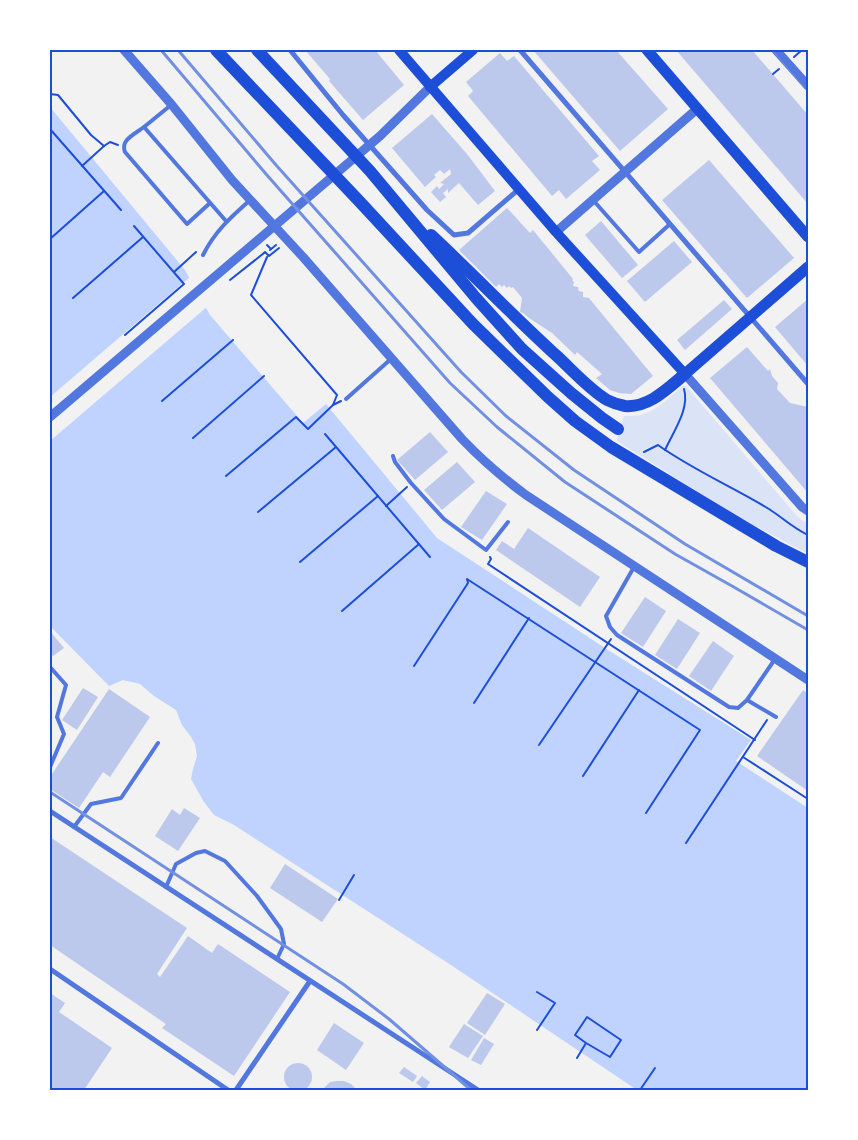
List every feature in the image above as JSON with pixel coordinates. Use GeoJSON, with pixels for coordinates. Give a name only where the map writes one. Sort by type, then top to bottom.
{"type":"FeatureCollection","features":[{"type":"Feature","properties":{"kind":"highway"},"geometry":{"type":"LineString","coordinates":[[216,50],[473,324],[575,421],[611,447],[776,546],[808,562]]}},
{"type":"Feature","properties":{"kind":"highway"},"geometry":{"type":"LineString","coordinates":[[257,50],[385,189],[476,298],[522,349],[571,393],[618,429]]}},
{"type":"Feature","properties":{"kind":"highway"},"geometry":{"type":"LineString","coordinates":[[385,189],[534,335],[593,389],[608,400],[623,406],[642,404],[684,380]]}},
{"type":"Feature","properties":{"kind":"main road"},"geometry":{"type":"LineString","coordinates":[[399,50],[684,380],[750,317],[808,267]]}},
{"type":"Feature","properties":{"kind":"main road"},"geometry":{"type":"LineString","coordinates":[[430,87],[473,50]]}},
{"type":"Feature","properties":{"kind":"main road"},"geometry":{"type":"LineString","coordinates":[[647,50],[808,237]]}},
{"type":"Feature","properties":{"kind":"street"},"geometry":{"type":"LineString","coordinates":[[124,50],[172,105],[232,180],[462,439],[497,473],[526,495],[808,680]]}},
{"type":"Feature","properties":{"kind":"street"},"geometry":{"type":"LineString","coordinates":[[290,50],[343,115],[428,210],[454,235],[468,233],[519,189]]}},
{"type":"Feature","properties":{"kind":"street"},"geometry":{"type":"LineString","coordinates":[[520,50],[808,384]]}},
{"type":"Feature","properties":{"kind":"street"},"geometry":{"type":"LineString","coordinates":[[776,50],[808,86]]}},
{"type":"Feature","properties":{"kind":"street"},"geometry":{"type":"LineString","coordinates":[[50,417],[380,136],[430,87]]}},
{"type":"Feature","properties":{"kind":"street"},"geometry":{"type":"LineString","coordinates":[[556,232],[697,108]]}},
{"type":"Feature","properties":{"kind":"street"},"geometry":{"type":"LineString","coordinates":[[684,380],[808,511]]}},
{"type":"Feature","properties":{"kind":"street"},"geometry":{"type":"LineString","coordinates":[[50,811],[478,1090]]}},
{"type":"Feature","properties":{"kind":"street"},"geometry":{"type":"LineString","coordinates":[[50,969],[228,1090]]}},
{"type":"Feature","properties":{"kind":"street"},"geometry":{"type":"LineString","coordinates":[[236,1090],[310,981]]}},
{"type":"Feature","properties":{"kind":"lane"},"geometry":{"type":"LineString","coordinates":[[172,105],[127,140],[123,147],[125,152],[187,224],[210,203]]}},
{"type":"Feature","properties":{"kind":"lane"},"geometry":{"type":"LineString","coordinates":[[144,127],[226,222]]}},
{"type":"Feature","properties":{"kind":"lane"},"geometry":{"type":"LineString","coordinates":[[203,255],[214,235],[250,200]]}},
{"type":"Feature","properties":{"kind":"lane"},"geometry":{"type":"LineString","coordinates":[[592,200],[639,252],[670,224]]}},
{"type":"Feature","properties":{"kind":"lane"},"geometry":{"type":"LineString","coordinates":[[346,399],[392,358]]}},
{"type":"Feature","properties":{"kind":"lane"},"geometry":{"type":"LineString","coordinates":[[394,456],[395,462],[444,519],[486,550],[508,522]]}},
{"type":"Feature","properties":{"kind":"lane"},"geometry":{"type":"LineString","coordinates":[[634,566],[606,616],[610,627],[617,635],[729,707],[738,708],[747,700],[775,658]]}},
{"type":"Feature","properties":{"kind":"lane"},"geometry":{"type":"LineString","coordinates":[[50,667],[66,685],[57,716],[64,734],[50,767]]}},
{"type":"Feature","properties":{"kind":"lane"},"geometry":{"type":"LineString","coordinates":[[747,700],[776,716]]}},
{"type":"Feature","properties":{"kind":"lane"},"geometry":{"type":"LineString","coordinates":[[74,827],[91,804],[121,798],[158,743]]}},
{"type":"Feature","properties":{"kind":"lane"},"geometry":{"type":"LineString","coordinates":[[166,887],[176,864],[196,853],[205,851],[225,862],[257,896],[281,929],[284,944],[277,959]]}},
{"type":"Feature","properties":{"kind":"path"},"geometry":{"type":"LineString","coordinates":[[50,94],[58,95],[91,135],[104,146]]}},
{"type":"Feature","properties":{"kind":"path"},"geometry":{"type":"LineString","coordinates":[[50,129],[120,210]]}},
{"type":"Feature","properties":{"kind":"path"},"geometry":{"type":"LineString","coordinates":[[82,166],[110,142],[123,147]]}},
{"type":"Feature","properties":{"kind":"path"},"geometry":{"type":"LineString","coordinates":[[50,239],[104,191]]}},
{"type":"Feature","properties":{"kind":"path"},"geometry":{"type":"LineString","coordinates":[[125,336],[184,284],[134,226]]}},
{"type":"Feature","properties":{"kind":"path"},"geometry":{"type":"LineString","coordinates":[[73,298],[143,237]]}},
{"type":"Feature","properties":{"kind":"path"},"geometry":{"type":"LineString","coordinates":[[265,243],[270,250],[276,245]]}},
{"type":"Feature","properties":{"kind":"path"},"geometry":{"type":"LineString","coordinates":[[264,253],[266,252],[269,256],[279,248]]}},
{"type":"Feature","properties":{"kind":"path"},"geometry":{"type":"LineString","coordinates":[[174,272],[197,250]]}},
{"type":"Feature","properties":{"kind":"path"},"geometry":{"type":"LineString","coordinates":[[226,476],[296,416],[308,429],[333,404],[337,395],[251,295],[268,256],[264,253]]}},
{"type":"Feature","properties":{"kind":"path"},"geometry":{"type":"LineString","coordinates":[[230,280],[264,253]]}},
{"type":"Feature","properties":{"kind":"path"},"geometry":{"type":"LineString","coordinates":[[162,401],[233,340]]}},
{"type":"Feature","properties":{"kind":"path"},"geometry":{"type":"LineString","coordinates":[[193,438],[264,376]]}},
{"type":"Feature","properties":{"kind":"path"},"geometry":{"type":"LineString","coordinates":[[665,450],[686,404],[684,380]]}},
{"type":"Feature","properties":{"kind":"path"},"geometry":{"type":"LineString","coordinates":[[325,434],[430,557]]}},
{"type":"Feature","properties":{"kind":"path"},"geometry":{"type":"LineString","coordinates":[[640,454],[658,445],[770,510],[797,530],[808,534]]}},
{"type":"Feature","properties":{"kind":"path"},"geometry":{"type":"LineString","coordinates":[[258,512],[336,447]]}},
{"type":"Feature","properties":{"kind":"path"},"geometry":{"type":"LineString","coordinates":[[386,506],[412,483]]}},
{"type":"Feature","properties":{"kind":"path"},"geometry":{"type":"LineString","coordinates":[[300,562],[378,496]]}},
{"type":"Feature","properties":{"kind":"path"},"geometry":{"type":"LineString","coordinates":[[342,611],[419,544]]}},
{"type":"Feature","properties":{"kind":"path"},"geometry":{"type":"LineString","coordinates":[[486,550],[491,559],[488,564],[755,740]]}},
{"type":"Feature","properties":{"kind":"path"},"geometry":{"type":"LineString","coordinates":[[414,666],[468,583],[467,579],[529,618],[700,730],[646,813]]}},
{"type":"Feature","properties":{"kind":"path"},"geometry":{"type":"LineString","coordinates":[[474,703],[529,618]]}},
{"type":"Feature","properties":{"kind":"path"},"geometry":{"type":"LineString","coordinates":[[539,745],[615,632]]}},
{"type":"Feature","properties":{"kind":"path"},"geometry":{"type":"LineString","coordinates":[[584,776],[639,690]]}},
{"type":"Feature","properties":{"kind":"path"},"geometry":{"type":"LineString","coordinates":[[686,843],[771,714]]}},
{"type":"Feature","properties":{"kind":"path"},"geometry":{"type":"LineString","coordinates":[[743,757],[808,799]]}},
{"type":"Feature","properties":{"kind":"path"},"geometry":{"type":"LineString","coordinates":[[339,900],[354,875]]}},
{"type":"Feature","properties":{"kind":"path"},"geometry":{"type":"LineString","coordinates":[[537,992],[555,1003],[537,1030]]}},
{"type":"Feature","properties":{"kind":"path"},"geometry":{"type":"LineString","coordinates":[[587,1017],[621,1040],[610,1057],[586,1043],[575,1035],[587,1017]]}},
{"type":"Feature","properties":{"kind":"path"},"geometry":{"type":"LineString","coordinates":[[577,1058],[586,1043]]}},
{"type":"Feature","properties":{"kind":"path"},"geometry":{"type":"LineString","coordinates":[[640,1090],[656,1068]]}},
{"type":"Feature","properties":{"kind":"shaded area"},"geometry":{"type":"Polygon","coordinates":[[[683,386],[686,386],[796,515],[808,523],[808,554],[733,514],[617,441],[624,416],[640,415],[652,411],[683,386]]]}},
{"type":"Feature","properties":{"kind":"water"},"geometry":{"type":"Polygon","coordinates":[[[50,107],[185,270],[210,315],[303,423],[326,404],[437,538],[608,650],[751,740],[736,761],[808,808],[808,1090],[637,1090],[451,965],[234,825],[214,815],[191,779],[197,756],[195,744],[182,725],[176,710],[154,696],[140,684],[123,680],[109,686],[50,626],[50,107]]]}},
{"type":"Feature","properties":{"kind":"pier"},"geometry":{"type":"Polygon","coordinates":[[[191,276],[208,306],[50,441],[50,397],[191,276]]]}},
{"type":"Feature","properties":{"kind":"building"},"geometry":{"type":"Polygon","coordinates":[[[305,50],[375,50],[404,85],[363,120],[305,50]]]}},
{"type":"Feature","properties":{"kind":"building"},"geometry":{"type":"Polygon","coordinates":[[[533,50],[616,50],[668,109],[620,151],[533,50]]]}},
{"type":"Feature","properties":{"kind":"building"},"geometry":{"type":"Polygon","coordinates":[[[676,50],[752,50],[808,115],[808,204],[676,50]]]}},
{"type":"Feature","properties":{"kind":"building"},"geometry":{"type":"Polygon","coordinates":[[[500,53],[507,61],[514,56],[599,156],[592,161],[600,170],[566,199],[559,190],[552,196],[468,96],[473,91],[466,82],[500,53]]]}},
{"type":"Feature","properties":{"kind":"building"},"geometry":{"type":"Polygon","coordinates":[[[432,114],[467,154],[495,191],[478,205],[459,183],[448,193],[448,189],[443,193],[446,197],[440,202],[431,192],[437,186],[439,189],[444,184],[440,183],[451,174],[450,169],[444,174],[440,170],[434,175],[436,177],[425,187],[392,148],[432,114]]]}},
{"type":"Feature","properties":{"kind":"building"},"geometry":{"type":"Polygon","coordinates":[[[709,160],[794,258],[747,298],[662,200],[709,160]]]}},
{"type":"Feature","properties":{"kind":"building"},"geometry":{"type":"Polygon","coordinates":[[[507,208],[530,233],[533,230],[573,279],[573,286],[578,287],[579,291],[583,292],[583,297],[589,298],[653,376],[631,394],[610,390],[596,378],[602,374],[577,352],[575,355],[552,333],[520,312],[522,298],[513,287],[509,286],[507,288],[504,285],[502,287],[499,284],[496,287],[459,250],[507,208]]]}},
{"type":"Feature","properties":{"kind":"building"},"geometry":{"type":"Polygon","coordinates":[[[601,221],[638,265],[622,278],[585,235],[601,221]]]}},
{"type":"Feature","properties":{"kind":"building"},"geometry":{"type":"Polygon","coordinates":[[[674,241],[692,262],[645,302],[627,281],[674,241]]]}},
{"type":"Feature","properties":{"kind":"building"},"geometry":{"type":"Polygon","coordinates":[[[808,299],[808,366],[775,327],[808,299]]]}},
{"type":"Feature","properties":{"kind":"building"},"geometry":{"type":"Polygon","coordinates":[[[724,300],[732,309],[685,350],[677,340],[724,300]]]}},
{"type":"Feature","properties":{"kind":"building"},"geometry":{"type":"Polygon","coordinates":[[[747,347],[768,371],[770,369],[772,376],[778,383],[777,389],[790,403],[808,407],[808,493],[710,378],[747,347]]]}},
{"type":"Feature","properties":{"kind":"building"},"geometry":{"type":"Polygon","coordinates":[[[430,432],[448,452],[415,480],[397,460],[430,432]]]}},
{"type":"Feature","properties":{"kind":"building"},"geometry":{"type":"Polygon","coordinates":[[[457,462],[475,482],[442,510],[424,490],[457,462]]]}},
{"type":"Feature","properties":{"kind":"building"},"geometry":{"type":"Polygon","coordinates":[[[486,491],[507,504],[482,540],[461,527],[486,491]]]}},
{"type":"Feature","properties":{"kind":"building"},"geometry":{"type":"Polygon","coordinates":[[[528,528],[600,577],[580,607],[496,550],[502,541],[514,549],[528,528]]]}},
{"type":"Feature","properties":{"kind":"building"},"geometry":{"type":"Polygon","coordinates":[[[645,597],[666,611],[643,647],[621,633],[645,597]]]}},
{"type":"Feature","properties":{"kind":"building"},"geometry":{"type":"Polygon","coordinates":[[[678,619],[700,633],[677,669],[655,655],[678,619]]]}},
{"type":"Feature","properties":{"kind":"building"},"geometry":{"type":"Polygon","coordinates":[[[50,631],[64,648],[53,656],[50,653],[50,631]]]}},
{"type":"Feature","properties":{"kind":"building"},"geometry":{"type":"Polygon","coordinates":[[[713,641],[734,656],[711,691],[689,676],[713,641]]]}},
{"type":"Feature","properties":{"kind":"building"},"geometry":{"type":"Polygon","coordinates":[[[83,688],[98,697],[77,730],[62,720],[83,688]]]}},
{"type":"Feature","properties":{"kind":"building"},"geometry":{"type":"Polygon","coordinates":[[[109,689],[150,717],[110,777],[103,772],[79,808],[50,789],[50,777],[109,689]]]}},
{"type":"Feature","properties":{"kind":"building"},"geometry":{"type":"Polygon","coordinates":[[[803,690],[808,694],[808,791],[757,756],[803,690]]]}},
{"type":"Feature","properties":{"kind":"building"},"geometry":{"type":"Polygon","coordinates":[[[184,808],[200,818],[178,851],[155,836],[172,809],[180,815],[184,808]]]}},
{"type":"Feature","properties":{"kind":"building"},"geometry":{"type":"Polygon","coordinates":[[[50,837],[187,928],[157,974],[160,977],[188,936],[212,953],[218,944],[290,992],[234,1076],[162,1028],[166,1024],[50,945],[50,837]]]}},
{"type":"Feature","properties":{"kind":"building"},"geometry":{"type":"Polygon","coordinates":[[[285,864],[338,899],[322,922],[270,888],[285,864]]]}},
{"type":"Feature","properties":{"kind":"building"},"geometry":{"type":"Polygon","coordinates":[[[50,993],[65,1003],[59,1012],[112,1048],[84,1090],[50,1090],[50,993]]]}},
{"type":"Feature","properties":{"kind":"building"},"geometry":{"type":"Polygon","coordinates":[[[487,993],[505,1004],[485,1035],[467,1023],[487,993]]]}},
{"type":"Feature","properties":{"kind":"building"},"geometry":{"type":"Polygon","coordinates":[[[334,1023],[364,1043],[346,1070],[317,1050],[334,1023]]]}},
{"type":"Feature","properties":{"kind":"building"},"geometry":{"type":"Polygon","coordinates":[[[464,1024],[483,1036],[468,1058],[449,1047],[464,1024]]]}},
{"type":"Feature","properties":{"kind":"building"},"geometry":{"type":"Polygon","coordinates":[[[484,1038],[494,1044],[481,1065],[471,1060],[484,1038]]]}},
{"type":"Feature","properties":{"kind":"building"},"geometry":{"type":"Polygon","coordinates":[[[298,1063],[308,1067],[312,1077],[308,1087],[298,1091],[288,1087],[284,1077],[288,1067],[298,1063]]]}},
{"type":"Feature","properties":{"kind":"building"},"geometry":{"type":"Polygon","coordinates":[[[404,1067],[417,1076],[413,1082],[399,1073],[404,1067]]]}},
{"type":"Feature","properties":{"kind":"building"},"geometry":{"type":"Polygon","coordinates":[[[422,1076],[430,1082],[425,1090],[416,1083],[422,1076]]]}},
{"type":"Feature","properties":{"kind":"building"},"geometry":{"type":"Polygon","coordinates":[[[337,1081],[351,1084],[357,1090],[322,1090],[330,1082],[337,1081]]]}},
{"type":"Feature","properties":{"kind":"tram line"},"geometry":{"type":"LineString","coordinates":[[772,50],[808,92]]}},
{"type":"Feature","properties":{"kind":"railway"},"geometry":{"type":"LineString","coordinates":[[161,50],[266,174],[450,383],[497,427],[565,482],[675,554],[808,630]]}},
{"type":"Feature","properties":{"kind":"railway"},"geometry":{"type":"LineString","coordinates":[[178,50],[276,165],[461,372],[506,416],[574,470],[685,544],[808,616]]}},
{"type":"Feature","properties":{"kind":"railway"},"geometry":{"type":"LineString","coordinates":[[50,792],[343,984],[389,1019],[471,1090]]}}]}
